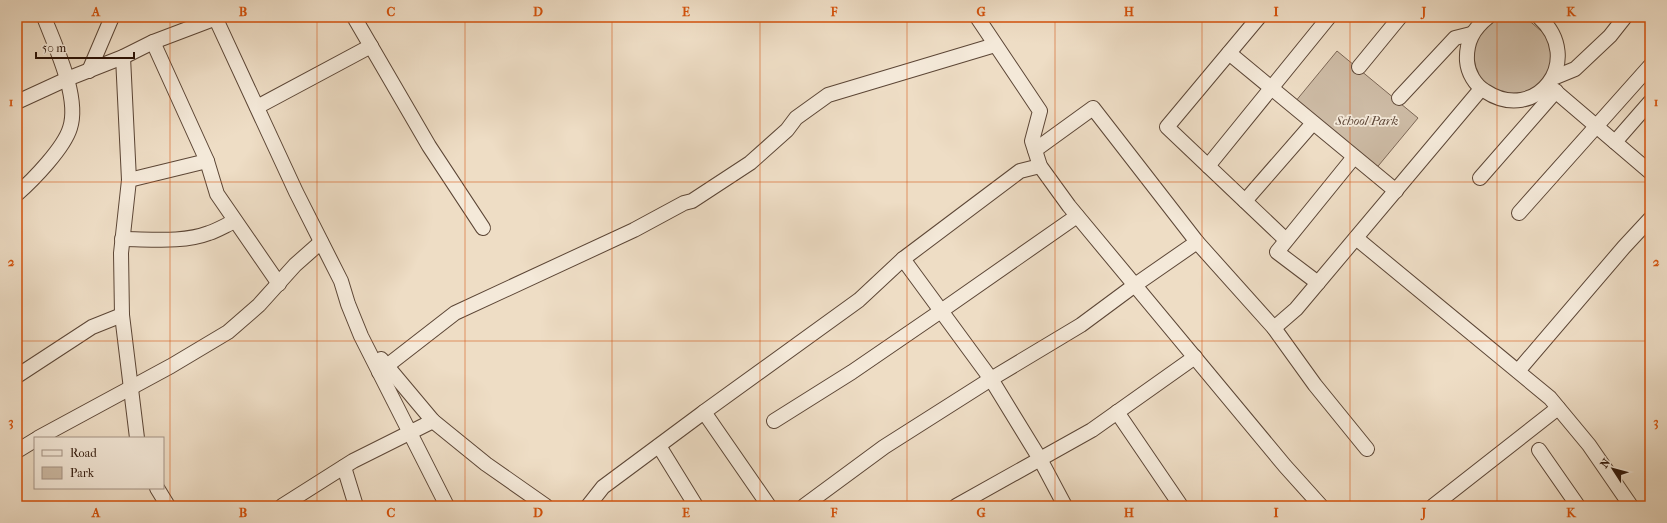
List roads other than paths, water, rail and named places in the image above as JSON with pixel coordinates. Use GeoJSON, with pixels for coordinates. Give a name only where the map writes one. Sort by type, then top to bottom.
{"type":"FeatureCollection","features":[{"type":"Feature","properties":{"kind":"street"},"geometry":{"type":"LineString","coordinates":[[17,194],[59,148],[70,129],[73,109],[67,79],[44,17]]}},
{"type":"Feature","properties":{"kind":"street"},"geometry":{"type":"LineString","coordinates":[[90,70],[112,17]]}},
{"type":"Feature","properties":{"kind":"street"},"geometry":{"type":"LineString","coordinates":[[19,96],[123,57],[153,42],[217,17],[257,107],[341,281],[348,304],[361,336],[383,369],[433,422],[486,464],[546,506]]}},
{"type":"Feature","properties":{"kind":"street"},"geometry":{"type":"LineString","coordinates":[[354,17],[430,146],[483,228]]}},
{"type":"Feature","properties":{"kind":"street"},"geometry":{"type":"LineString","coordinates":[[977,17],[1040,111],[1032,141],[1040,166],[1078,216],[1135,285],[1285,466],[1321,506]]}},
{"type":"Feature","properties":{"kind":"street"},"geometry":{"type":"LineString","coordinates":[[1259,17],[1167,126],[1286,240]]}},
{"type":"Feature","properties":{"kind":"street"},"geometry":{"type":"LineString","coordinates":[[1208,166],[1329,17]]}},
{"type":"Feature","properties":{"kind":"street"},"geometry":{"type":"LineString","coordinates":[[1359,67],[1400,17]]}},
{"type":"Feature","properties":{"kind":"street"},"geometry":{"type":"LineString","coordinates":[[1476,23],[1467,50],[1468,66],[1474,81],[1482,89],[1497,99],[1517,101],[1536,95],[1575,69],[1610,36],[1625,17]]}},
{"type":"Feature","properties":{"kind":"street"},"geometry":{"type":"LineString","coordinates":[[1480,178],[1552,85],[1558,64],[1558,45],[1550,27],[1542,18]]}},
{"type":"Feature","properties":{"kind":"street"},"geometry":{"type":"LineString","coordinates":[[1399,98],[1455,38],[1476,23]]}},
{"type":"Feature","properties":{"kind":"street"},"geometry":{"type":"LineString","coordinates":[[153,42],[207,161],[217,194],[279,284]]}},
{"type":"Feature","properties":{"kind":"street"},"geometry":{"type":"LineString","coordinates":[[383,369],[455,313],[634,230],[684,203],[692,201],[750,163],[787,130],[796,118],[828,95],[995,45]]}},
{"type":"Feature","properties":{"kind":"street"},"geometry":{"type":"LineString","coordinates":[[257,107],[371,46]]}},
{"type":"Feature","properties":{"kind":"street"},"geometry":{"type":"LineString","coordinates":[[1228,53],[1396,191]]}},
{"type":"Feature","properties":{"kind":"street"},"geometry":{"type":"LineString","coordinates":[[123,57],[129,180],[121,253],[122,315],[137,437]]}},
{"type":"Feature","properties":{"kind":"street"},"geometry":{"type":"LineString","coordinates":[[1519,213],[1650,66]]}},
{"type":"Feature","properties":{"kind":"street"},"geometry":{"type":"LineString","coordinates":[[1552,85],[1596,126],[1650,172]]}},
{"type":"Feature","properties":{"kind":"street"},"geometry":{"type":"LineString","coordinates":[[1274,328],[1296,309],[1482,89]]}},
{"type":"Feature","properties":{"kind":"street"},"geometry":{"type":"LineString","coordinates":[[1615,142],[1650,102]]}},
{"type":"Feature","properties":{"kind":"street"},"geometry":{"type":"LineString","coordinates":[[1035,150],[1093,108],[1197,242],[1274,328],[1315,385],[1367,449]]}},
{"type":"Feature","properties":{"kind":"street"},"geometry":{"type":"LineString","coordinates":[[1245,201],[1313,123]]}},
{"type":"Feature","properties":{"kind":"street"},"geometry":{"type":"LineString","coordinates":[[1318,283],[1278,252],[1286,240],[1354,157]]}},
{"type":"Feature","properties":{"kind":"street"},"geometry":{"type":"LineString","coordinates":[[129,180],[207,161]]}},
{"type":"Feature","properties":{"kind":"street"},"geometry":{"type":"LineString","coordinates":[[588,506],[603,488],[704,412],[859,300],[903,259],[1020,171],[1040,166]]}},
{"type":"Feature","properties":{"kind":"street"},"geometry":{"type":"LineString","coordinates":[[774,421],[852,372],[1078,216]]}},
{"type":"Feature","properties":{"kind":"street"},"geometry":{"type":"LineString","coordinates":[[1518,371],[1650,219]]}},
{"type":"Feature","properties":{"kind":"street"},"geometry":{"type":"LineString","coordinates":[[122,239],[180,238],[196,236],[209,233],[235,221]]}},
{"type":"Feature","properties":{"kind":"street"},"geometry":{"type":"LineString","coordinates":[[1356,238],[1550,398],[1589,445],[1631,506]]}},
{"type":"Feature","properties":{"kind":"street"},"geometry":{"type":"LineString","coordinates":[[40,437],[171,366],[228,332],[259,305],[295,265],[321,242]]}},
{"type":"Feature","properties":{"kind":"street"},"geometry":{"type":"LineString","coordinates":[[804,506],[884,448],[991,379],[1081,325],[1197,242]]}},
{"type":"Feature","properties":{"kind":"street"},"geometry":{"type":"LineString","coordinates":[[903,259],[991,379],[1040,459],[1065,506]]}},
{"type":"Feature","properties":{"kind":"street"},"geometry":{"type":"LineString","coordinates":[[17,376],[92,327],[122,315]]}},
{"type":"Feature","properties":{"kind":"street"},"geometry":{"type":"LineString","coordinates":[[956,506],[1092,430],[1195,357]]}},
{"type":"Feature","properties":{"kind":"street"},"geometry":{"type":"LineString","coordinates":[[383,369],[410,433],[447,506]]}},
{"type":"Feature","properties":{"kind":"street"},"geometry":{"type":"LineString","coordinates":[[1433,506],[1558,408]]}},
{"type":"Feature","properties":{"kind":"street"},"geometry":{"type":"LineString","coordinates":[[704,412],[769,506]]}},
{"type":"Feature","properties":{"kind":"street"},"geometry":{"type":"LineString","coordinates":[[1116,412],[1177,505]]}},
{"type":"Feature","properties":{"kind":"street"},"geometry":{"type":"LineString","coordinates":[[282,506],[344,467],[433,422]]}},
{"type":"Feature","properties":{"kind":"street"},"geometry":{"type":"LineString","coordinates":[[17,451],[34,441]]}},
{"type":"Feature","properties":{"kind":"street"},"geometry":{"type":"LineString","coordinates":[[659,446],[696,506]]}},
{"type":"Feature","properties":{"kind":"street"},"geometry":{"type":"LineString","coordinates":[[1539,450],[1578,506]]}},
{"type":"Feature","properties":{"kind":"street"},"geometry":{"type":"LineString","coordinates":[[344,467],[356,506]]}},
{"type":"Feature","properties":{"kind":"street"},"geometry":{"type":"LineString","coordinates":[[158,489],[168,506]]}},
{"type":"Feature","properties":{"kind":"park label","name":"School Park"},"geometry":{"type":"Point","coordinates":[1367,120]}}]}
